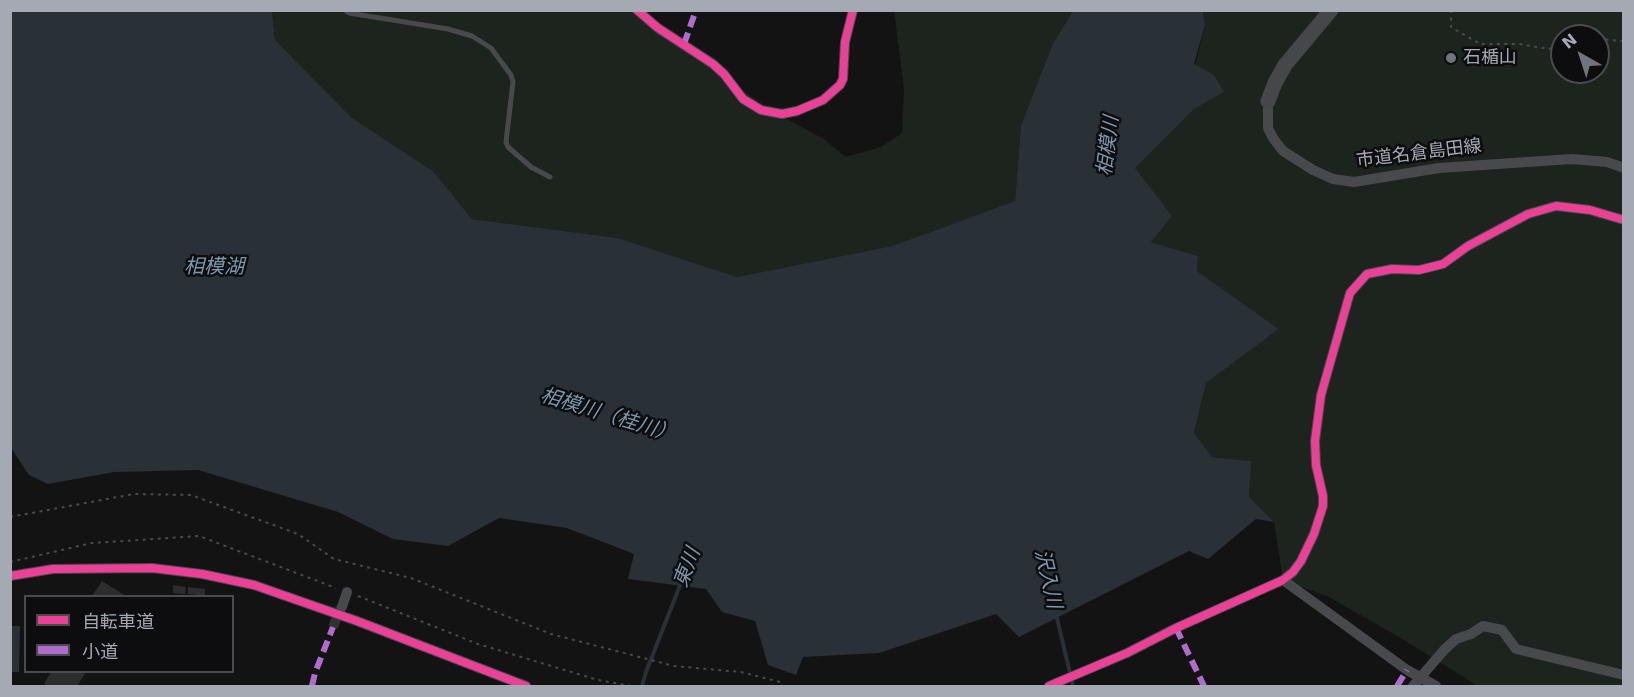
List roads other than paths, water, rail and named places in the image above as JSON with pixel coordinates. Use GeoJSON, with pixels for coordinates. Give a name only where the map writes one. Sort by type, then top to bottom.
{"type":"FeatureCollection","features":[{"type":"Feature","properties":{"kind":"street"},"geometry":{"type":"LineString","coordinates":[[637,10],[658,28],[713,64],[724,74],[743,99],[761,110],[782,114],[823,100],[840,85],[843,79],[845,42],[853,10]]}},
{"type":"Feature","properties":{"kind":"street","name":"市道名倉島田線"},"geometry":{"type":"LineString","coordinates":[[1331,10],[1285,65],[1268,101],[1268,128],[1273,138],[1283,152],[1313,170],[1333,179],[1354,182],[1439,168],[1572,159],[1607,162],[1623,168]]}},
{"type":"Feature","properties":{"kind":"street"},"geometry":{"type":"LineString","coordinates":[[1049,687],[1283,580],[1293,572],[1301,561],[1323,506],[1316,465],[1315,441],[1321,395],[1350,293],[1367,274],[1392,269],[1419,270],[1443,264],[1468,246],[1528,214],[1556,206],[1574,207],[1623,220]]}},
{"type":"Feature","properties":{"kind":"street"},"geometry":{"type":"LineString","coordinates":[[10,576],[53,569],[152,568],[202,574],[254,585],[357,621],[526,687]]}},
{"type":"Feature","properties":{"kind":"street"},"geometry":{"type":"LineString","coordinates":[[1283,580],[1407,670],[1436,687]]}},
{"type":"Feature","properties":{"kind":"street"},"geometry":{"type":"LineString","coordinates":[[342,607],[347,592]]}},
{"type":"Feature","properties":{"kind":"street"},"geometry":{"type":"LineString","coordinates":[[1413,687],[1456,639],[1471,634],[1483,626],[1502,630],[1516,649],[1623,675]]}},
{"type":"Feature","properties":{"kind":"lane"},"geometry":{"type":"LineString","coordinates":[[345,10],[349,13],[448,29],[472,36],[491,48],[512,75],[506,142],[508,147],[531,167],[550,177]]}},
{"type":"Feature","properties":{"kind":"water","name":"相模湖"},"geometry":{"type":"Polygon","coordinates":[[[10,11],[272,11],[275,40],[352,118],[433,171],[472,219],[618,238],[737,277],[892,246],[1015,201],[1021,125],[1053,43],[1073,11],[1203,11],[1205,25],[1194,64],[1214,75],[1224,92],[1194,109],[1135,168],[1172,216],[1151,242],[1198,256],[1197,271],[1279,329],[1206,383],[1194,433],[1212,457],[1251,461],[1249,497],[1274,522],[1256,519],[1208,559],[1189,551],[1019,637],[996,614],[879,653],[803,657],[796,675],[768,665],[755,621],[722,612],[706,589],[628,579],[634,554],[567,528],[499,518],[448,546],[393,539],[338,512],[198,470],[114,472],[48,484],[29,475],[11,448],[10,11]]]}},
{"type":"Feature","properties":{"kind":"water"},"geometry":{"type":"Polygon","coordinates":[[[11,626],[20,626],[19,672],[11,672],[11,626]]]}},
{"type":"Feature","properties":{"kind":"waterway","name":"東川"},"geometry":{"type":"LineString","coordinates":[[642,686],[681,583]]}},
{"type":"Feature","properties":{"kind":"waterway","name":"沢入川"},"geometry":{"type":"LineString","coordinates":[[1056,614],[1073,686]]}},
{"type":"Feature","properties":{"kind":"tunnel"},"geometry":{"type":"LineString","coordinates":[[333,627],[341,607]]}},
{"type":"Feature","properties":{"kind":"place","name":"石楯山"},"geometry":{"type":"Point","coordinates":[1451,58]}},
{"type":"Feature","properties":{"kind":"water label","name":"相模川"},"geometry":{"type":"Point","coordinates":[1109,146]}},
{"type":"Feature","properties":{"kind":"water label","name":"相模川（桂川）"},"geometry":{"type":"Point","coordinates":[608,416]}}]}
